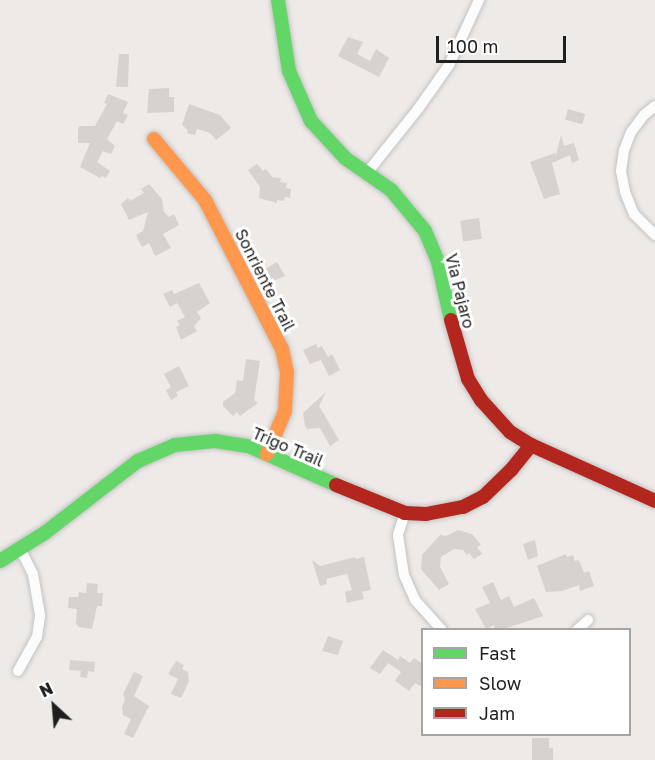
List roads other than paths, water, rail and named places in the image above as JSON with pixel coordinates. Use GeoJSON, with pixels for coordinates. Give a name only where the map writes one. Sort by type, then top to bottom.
{"type":"FeatureCollection","features":[{"type":"Feature","properties":{"kind":"street","name":"Via Pajaro"},"geometry":{"type":"LineString","coordinates":[[278,0],[289,71],[300,100],[311,121],[327,141],[366,174],[391,190],[425,231],[438,261],[459,354],[468,379],[495,418],[510,432],[531,445],[655,501]]}},
{"type":"Feature","properties":{"kind":"street"},"geometry":{"type":"LineString","coordinates":[[366,174],[418,109],[449,65],[478,0]]}},
{"type":"Feature","properties":{"kind":"street"},"geometry":{"type":"LineString","coordinates":[[655,106],[644,115],[631,132],[624,150],[621,171],[625,192],[634,214],[655,236]]}},
{"type":"Feature","properties":{"kind":"street","name":"Sonriente Trail"},"geometry":{"type":"LineString","coordinates":[[154,139],[205,200],[282,349],[287,372],[285,411],[267,453]]}},
{"type":"Feature","properties":{"kind":"street","name":"Trigo Trail"},"geometry":{"type":"LineString","coordinates":[[0,561],[21,550],[153,453],[175,445],[215,441],[232,442],[267,453],[368,500],[405,513],[434,513],[473,503],[496,486],[531,445]]}},
{"type":"Feature","properties":{"kind":"street"},"geometry":{"type":"LineString","coordinates":[[405,513],[398,535],[404,575],[414,600],[440,628]]}},
{"type":"Feature","properties":{"kind":"street"},"geometry":{"type":"LineString","coordinates":[[18,671],[37,637],[40,615],[33,574],[21,550]]}},
{"type":"Feature","properties":{"kind":"street"},"geometry":{"type":"LineString","coordinates":[[579,628],[588,620]]}}]}
